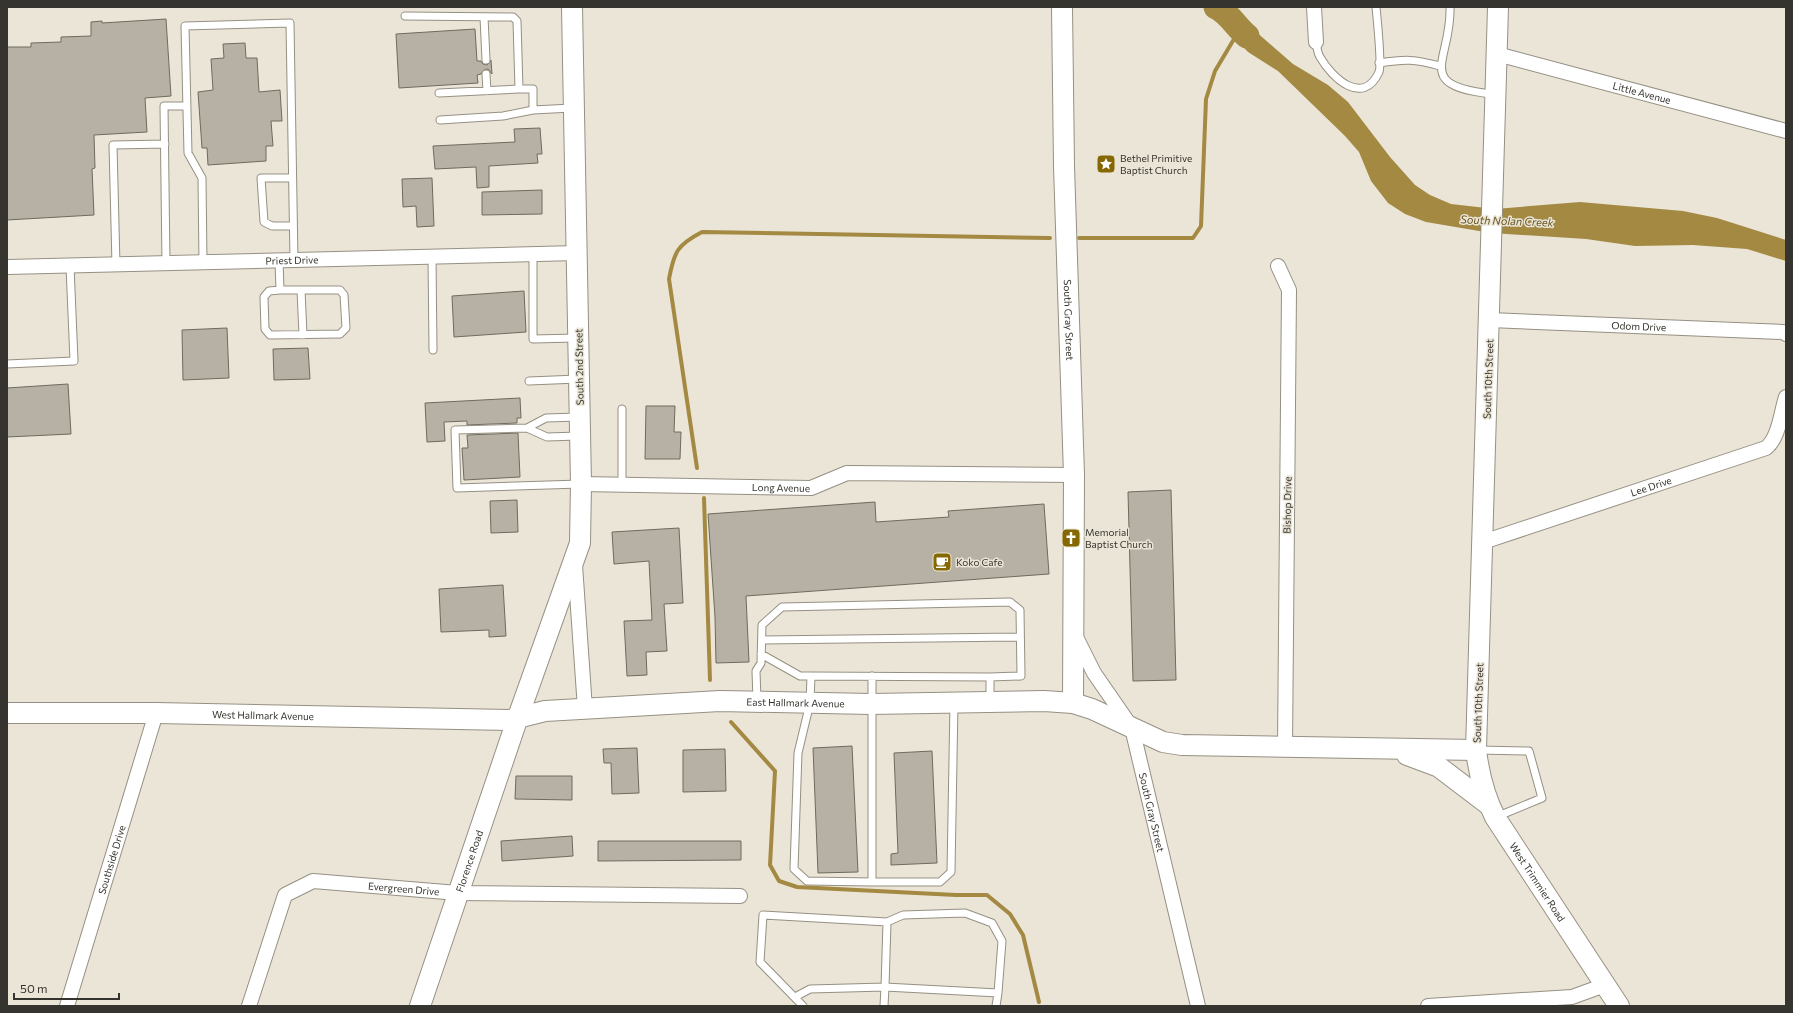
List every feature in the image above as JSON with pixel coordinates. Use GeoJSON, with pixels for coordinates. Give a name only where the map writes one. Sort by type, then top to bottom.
{"type":"FeatureCollection","features":[{"type":"Feature","properties":{"kind":"street"},"geometry":{"type":"LineString","coordinates":[[1314,7],[1316,42]]}},
{"type":"Feature","properties":{"kind":"street","name":"South 10th Street"},"geometry":{"type":"LineString","coordinates":[[1476,750],[1490,320],[1498,7]]}},
{"type":"Feature","properties":{"kind":"street","name":"South Gray Street"},"geometry":{"type":"LineString","coordinates":[[1062,8],[1064,166],[1074,475],[1073,703]]}},
{"type":"Feature","properties":{"kind":"street","name":"South 2nd Street"},"geometry":{"type":"LineString","coordinates":[[518,717],[580,543],[580,379],[572,9]]}},
{"type":"Feature","properties":{"kind":"street","name":"Little Avenue"},"geometry":{"type":"LineString","coordinates":[[1497,54],[1786,131]]}},
{"type":"Feature","properties":{"kind":"street","name":"Priest Drive"},"geometry":{"type":"LineString","coordinates":[[7,267],[577,254]]}},
{"type":"Feature","properties":{"kind":"street","name":"Bishop Drive"},"geometry":{"type":"LineString","coordinates":[[1278,266],[1289,290],[1285,747]]}},
{"type":"Feature","properties":{"kind":"street","name":"Odom Drive"},"geometry":{"type":"LineString","coordinates":[[1490,320],[1782,332],[1786,334]]}},
{"type":"Feature","properties":{"kind":"street","name":"Lee Drive"},"geometry":{"type":"LineString","coordinates":[[1483,542],[1766,448],[1771,444],[1774,437],[1786,397]]}},
{"type":"Feature","properties":{"kind":"street","name":"Long Avenue"},"geometry":{"type":"LineString","coordinates":[[581,484],[811,488],[847,473],[1074,475]]}},
{"type":"Feature","properties":{"kind":"street"},"geometry":{"type":"LineString","coordinates":[[575,558],[585,709]]}},
{"type":"Feature","properties":{"kind":"street","name":"South Gray Street"},"geometry":{"type":"LineString","coordinates":[[1073,632],[1094,673],[1132,728],[1198,1006]]}},
{"type":"Feature","properties":{"kind":"street","name":"East Hallmark Avenue"},"geometry":{"type":"LineString","coordinates":[[518,717],[545,711],[720,701],[871,704],[1044,701],[1073,703],[1092,709],[1163,742],[1182,745],[1382,749]]}},
{"type":"Feature","properties":{"kind":"street","name":"West Hallmark Avenue"},"geometry":{"type":"LineString","coordinates":[[7,713],[156,713],[509,720],[518,717]]}},
{"type":"Feature","properties":{"kind":"street","name":"Southside Drive"},"geometry":{"type":"LineString","coordinates":[[67,1006],[156,713]]}},
{"type":"Feature","properties":{"kind":"street","name":"Florence Road"},"geometry":{"type":"LineString","coordinates":[[420,1006],[518,717]]}},
{"type":"Feature","properties":{"kind":"street"},"geometry":{"type":"LineString","coordinates":[[1382,749],[1476,750]]}},
{"type":"Feature","properties":{"kind":"street"},"geometry":{"type":"LineString","coordinates":[[1382,749],[1422,759],[1439,766],[1492,811]]}},
{"type":"Feature","properties":{"kind":"street","name":"West Trimmier Road"},"geometry":{"type":"LineString","coordinates":[[1476,750],[1479,776],[1492,811],[1619,1006]]}},
{"type":"Feature","properties":{"kind":"street","name":"Evergreen Drive"},"geometry":{"type":"LineString","coordinates":[[249,1006],[285,895],[313,880],[458,893],[740,896]]}},
{"type":"Feature","properties":{"kind":"street"},"geometry":{"type":"LineString","coordinates":[[1428,1006],[1557,1002],[1605,985]]}},
{"type":"Feature","properties":{"kind":"lane"},"geometry":{"type":"LineString","coordinates":[[1316,42],[1319,56],[1334,75],[1350,88],[1361,89],[1372,82],[1380,70],[1376,7]]}},
{"type":"Feature","properties":{"kind":"lane"},"geometry":{"type":"LineString","coordinates":[[1450,7],[1451,18],[1440,66],[1445,80],[1458,88],[1496,94]]}},
{"type":"Feature","properties":{"kind":"lane"},"geometry":{"type":"LineString","coordinates":[[405,16],[513,17],[517,21],[519,89]]}},
{"type":"Feature","properties":{"kind":"lane"},"geometry":{"type":"LineString","coordinates":[[484,16],[486,60]]}},
{"type":"Feature","properties":{"kind":"lane"},"geometry":{"type":"LineString","coordinates":[[202,263],[202,178],[188,152],[184,26],[290,23],[294,260]]}},
{"type":"Feature","properties":{"kind":"lane"},"geometry":{"type":"LineString","coordinates":[[1379,64],[1405,59],[1440,66]]}},
{"type":"Feature","properties":{"kind":"lane"},"geometry":{"type":"LineString","coordinates":[[486,74],[487,91]]}},
{"type":"Feature","properties":{"kind":"lane"},"geometry":{"type":"LineString","coordinates":[[439,93],[533,89],[533,110]]}},
{"type":"Feature","properties":{"kind":"lane"},"geometry":{"type":"LineString","coordinates":[[166,263],[164,106],[187,106]]}},
{"type":"Feature","properties":{"kind":"lane"},"geometry":{"type":"LineString","coordinates":[[440,120],[502,116],[533,110],[574,108]]}},
{"type":"Feature","properties":{"kind":"lane"},"geometry":{"type":"LineString","coordinates":[[116,265],[113,145],[165,144]]}},
{"type":"Feature","properties":{"kind":"lane"},"geometry":{"type":"LineString","coordinates":[[292,178],[261,178],[264,222],[272,226],[293,226]]}},
{"type":"Feature","properties":{"kind":"lane"},"geometry":{"type":"LineString","coordinates":[[533,255],[533,339],[579,337]]}},
{"type":"Feature","properties":{"kind":"lane"},"geometry":{"type":"LineString","coordinates":[[432,257],[434,350]]}},
{"type":"Feature","properties":{"kind":"lane"},"geometry":{"type":"LineString","coordinates":[[279,261],[280,290]]}},
{"type":"Feature","properties":{"kind":"lane"},"geometry":{"type":"LineString","coordinates":[[7,364],[74,361],[70,266]]}},
{"type":"Feature","properties":{"kind":"lane"},"geometry":{"type":"LineString","coordinates":[[301,290],[303,335]]}},
{"type":"Feature","properties":{"kind":"lane"},"geometry":{"type":"LineString","coordinates":[[301,290],[340,290],[342,292],[346,328],[340,334],[270,335],[266,329],[264,297],[269,291],[301,290]]}},
{"type":"Feature","properties":{"kind":"lane"},"geometry":{"type":"LineString","coordinates":[[529,381],[580,379]]}},
{"type":"Feature","properties":{"kind":"lane"},"geometry":{"type":"LineString","coordinates":[[622,409],[622,484]]}},
{"type":"Feature","properties":{"kind":"lane"},"geometry":{"type":"LineString","coordinates":[[527,428],[546,418],[580,426]]}},
{"type":"Feature","properties":{"kind":"lane"},"geometry":{"type":"LineString","coordinates":[[580,426],[547,437],[527,428],[456,430],[457,488],[581,484]]}},
{"type":"Feature","properties":{"kind":"lane"},"geometry":{"type":"LineString","coordinates":[[756,702],[756,671],[761,663],[761,654],[762,640],[762,625],[782,607],[1010,602],[1020,610],[1021,676],[800,676],[761,654]]}},
{"type":"Feature","properties":{"kind":"lane"},"geometry":{"type":"LineString","coordinates":[[762,640],[1020,637]]}},
{"type":"Feature","properties":{"kind":"lane"},"geometry":{"type":"LineString","coordinates":[[811,676],[810,703],[798,753],[794,869],[807,881],[940,882],[951,872],[954,702]]}},
{"type":"Feature","properties":{"kind":"lane"},"geometry":{"type":"LineString","coordinates":[[872,676],[872,882]]}},
{"type":"Feature","properties":{"kind":"lane"},"geometry":{"type":"LineString","coordinates":[[990,677],[990,702]]}},
{"type":"Feature","properties":{"kind":"lane"},"geometry":{"type":"LineString","coordinates":[[1476,750],[1529,750],[1542,798],[1492,811]]}},
{"type":"Feature","properties":{"kind":"lane"},"geometry":{"type":"LineString","coordinates":[[804,1006],[760,962],[763,915],[887,922],[903,915],[965,913],[992,923],[1002,942],[996,1006]]}},
{"type":"Feature","properties":{"kind":"lane"},"geometry":{"type":"LineString","coordinates":[[884,1006],[887,922]]}},
{"type":"Feature","properties":{"kind":"lane"},"geometry":{"type":"LineString","coordinates":[[795,997],[810,989],[885,986],[998,993]]}},
{"type":"Feature","properties":{"kind":"water"},"geometry":{"type":"Polygon","coordinates":[[[1224,11],[1238,16],[1293,64],[1328,85],[1348,102],[1390,157],[1415,185],[1430,195],[1451,204],[1495,209],[1580,202],[1683,211],[1717,218],[1786,240],[1786,261],[1747,249],[1693,245],[1635,246],[1586,239],[1491,233],[1426,222],[1405,214],[1388,203],[1371,181],[1359,152],[1345,136],[1278,71],[1248,52],[1228,31],[1224,11]]]}},
{"type":"Feature","properties":{"kind":"building"},"geometry":{"type":"Polygon","coordinates":[[[166,19],[171,96],[145,98],[147,132],[94,135],[95,168],[92,169],[94,215],[7,220],[7,47],[31,47],[31,43],[61,42],[61,37],[91,36],[91,22],[102,21],[102,23],[166,19]]]}},
{"type":"Feature","properties":{"kind":"building"},"geometry":{"type":"Polygon","coordinates":[[[475,29],[477,61],[481,61],[483,64],[487,65],[491,60],[492,74],[488,69],[484,70],[481,74],[477,75],[478,83],[399,88],[396,34],[475,29]]]}},
{"type":"Feature","properties":{"kind":"building"},"geometry":{"type":"Polygon","coordinates":[[[245,43],[246,58],[257,58],[259,92],[280,90],[282,121],[271,121],[273,146],[266,146],[266,161],[208,165],[207,148],[202,148],[198,92],[213,90],[211,59],[224,58],[223,44],[245,43]]]}},
{"type":"Feature","properties":{"kind":"building"},"geometry":{"type":"Polygon","coordinates":[[[540,128],[542,154],[537,154],[538,163],[489,166],[489,187],[477,188],[476,167],[435,169],[433,146],[515,142],[514,129],[540,128]]]}},
{"type":"Feature","properties":{"kind":"building"},"geometry":{"type":"Polygon","coordinates":[[[432,178],[434,226],[417,227],[416,206],[403,207],[402,179],[432,178]]]}},
{"type":"Feature","properties":{"kind":"building"},"geometry":{"type":"Polygon","coordinates":[[[542,190],[542,214],[482,215],[482,192],[542,190]]]}},
{"type":"Feature","properties":{"kind":"building"},"geometry":{"type":"Polygon","coordinates":[[[524,291],[526,332],[454,337],[452,296],[524,291]]]}},
{"type":"Feature","properties":{"kind":"building"},"geometry":{"type":"Polygon","coordinates":[[[227,328],[229,378],[183,380],[182,330],[227,328]]]}},
{"type":"Feature","properties":{"kind":"building"},"geometry":{"type":"Polygon","coordinates":[[[308,348],[310,379],[274,380],[273,349],[308,348]]]}},
{"type":"Feature","properties":{"kind":"building"},"geometry":{"type":"Polygon","coordinates":[[[68,384],[71,434],[7,437],[7,388],[68,384]]]}},
{"type":"Feature","properties":{"kind":"building"},"geometry":{"type":"Polygon","coordinates":[[[520,398],[521,418],[517,418],[517,423],[467,425],[467,421],[444,422],[445,441],[427,442],[425,403],[520,398]]]}},
{"type":"Feature","properties":{"kind":"building"},"geometry":{"type":"Polygon","coordinates":[[[646,406],[675,406],[674,432],[681,432],[680,459],[645,459],[646,406]]]}},
{"type":"Feature","properties":{"kind":"building"},"geometry":{"type":"Polygon","coordinates":[[[518,433],[520,477],[464,480],[462,448],[468,448],[467,435],[518,433]]]}},
{"type":"Feature","properties":{"kind":"building"},"geometry":{"type":"Polygon","coordinates":[[[1171,490],[1176,680],[1133,681],[1128,492],[1171,490]]]}},
{"type":"Feature","properties":{"kind":"building"},"geometry":{"type":"Polygon","coordinates":[[[517,500],[518,532],[491,533],[490,501],[517,500]]]}},
{"type":"Feature","properties":{"kind":"building"},"geometry":{"type":"Polygon","coordinates":[[[875,502],[876,522],[949,517],[948,511],[1044,504],[1049,574],[746,596],[749,662],[716,663],[715,617],[708,514],[875,502]]]}},
{"type":"Feature","properties":{"kind":"building"},"geometry":{"type":"Polygon","coordinates":[[[679,528],[683,603],[664,604],[667,651],[646,652],[647,675],[627,676],[624,621],[652,620],[649,561],[614,564],[612,532],[679,528]]]}},
{"type":"Feature","properties":{"kind":"building"},"geometry":{"type":"Polygon","coordinates":[[[503,585],[506,636],[489,637],[489,630],[441,632],[439,589],[503,585]]]}},
{"type":"Feature","properties":{"kind":"building"},"geometry":{"type":"Polygon","coordinates":[[[852,746],[858,872],[818,873],[813,748],[852,746]]]}},
{"type":"Feature","properties":{"kind":"building"},"geometry":{"type":"Polygon","coordinates":[[[637,748],[639,793],[612,794],[611,763],[604,763],[603,749],[637,748]]]}},
{"type":"Feature","properties":{"kind":"building"},"geometry":{"type":"Polygon","coordinates":[[[725,749],[726,791],[683,792],[683,750],[725,749]]]}},
{"type":"Feature","properties":{"kind":"building"},"geometry":{"type":"Polygon","coordinates":[[[932,751],[937,863],[891,865],[891,854],[898,853],[894,753],[932,751]]]}},
{"type":"Feature","properties":{"kind":"building"},"geometry":{"type":"Polygon","coordinates":[[[516,776],[572,776],[572,800],[515,799],[516,776]]]}},
{"type":"Feature","properties":{"kind":"building"},"geometry":{"type":"Polygon","coordinates":[[[572,836],[573,856],[502,861],[501,841],[572,836]]]}},
{"type":"Feature","properties":{"kind":"building"},"geometry":{"type":"Polygon","coordinates":[[[598,841],[741,841],[741,860],[598,861],[598,841]]]}},
{"type":"Feature","properties":{"kind":"waterway","name":"South Nolan Creek"},"geometry":{"type":"LineString","coordinates":[[1216,7],[1229,16],[1247,36]]}},
{"type":"Feature","properties":{"kind":"waterway"},"geometry":{"type":"LineString","coordinates":[[1079,238],[1193,238],[1201,226],[1206,99],[1215,71],[1237,34]]}},
{"type":"Feature","properties":{"kind":"waterway"},"geometry":{"type":"LineString","coordinates":[[697,468],[669,279],[675,256],[678,250],[687,241],[702,232],[1050,238]]}},
{"type":"Feature","properties":{"kind":"waterway"},"geometry":{"type":"LineString","coordinates":[[704,498],[710,680]]}},
{"type":"Feature","properties":{"kind":"waterway"},"geometry":{"type":"LineString","coordinates":[[731,722],[775,771],[770,865],[779,881],[797,887],[956,895],[987,895],[1010,914],[1023,935],[1039,1002]]}},
{"type":"Feature","properties":{"kind":"place","name":"Bethel Primitive Baptist Church"},"geometry":{"type":"Point","coordinates":[1106,164]}},
{"type":"Feature","properties":{"kind":"place","name":"Memorial Baptist Church"},"geometry":{"type":"Point","coordinates":[1071,538]}},
{"type":"Feature","properties":{"kind":"place","name":"Koko Cafe"},"geometry":{"type":"Point","coordinates":[942,562]}}]}
